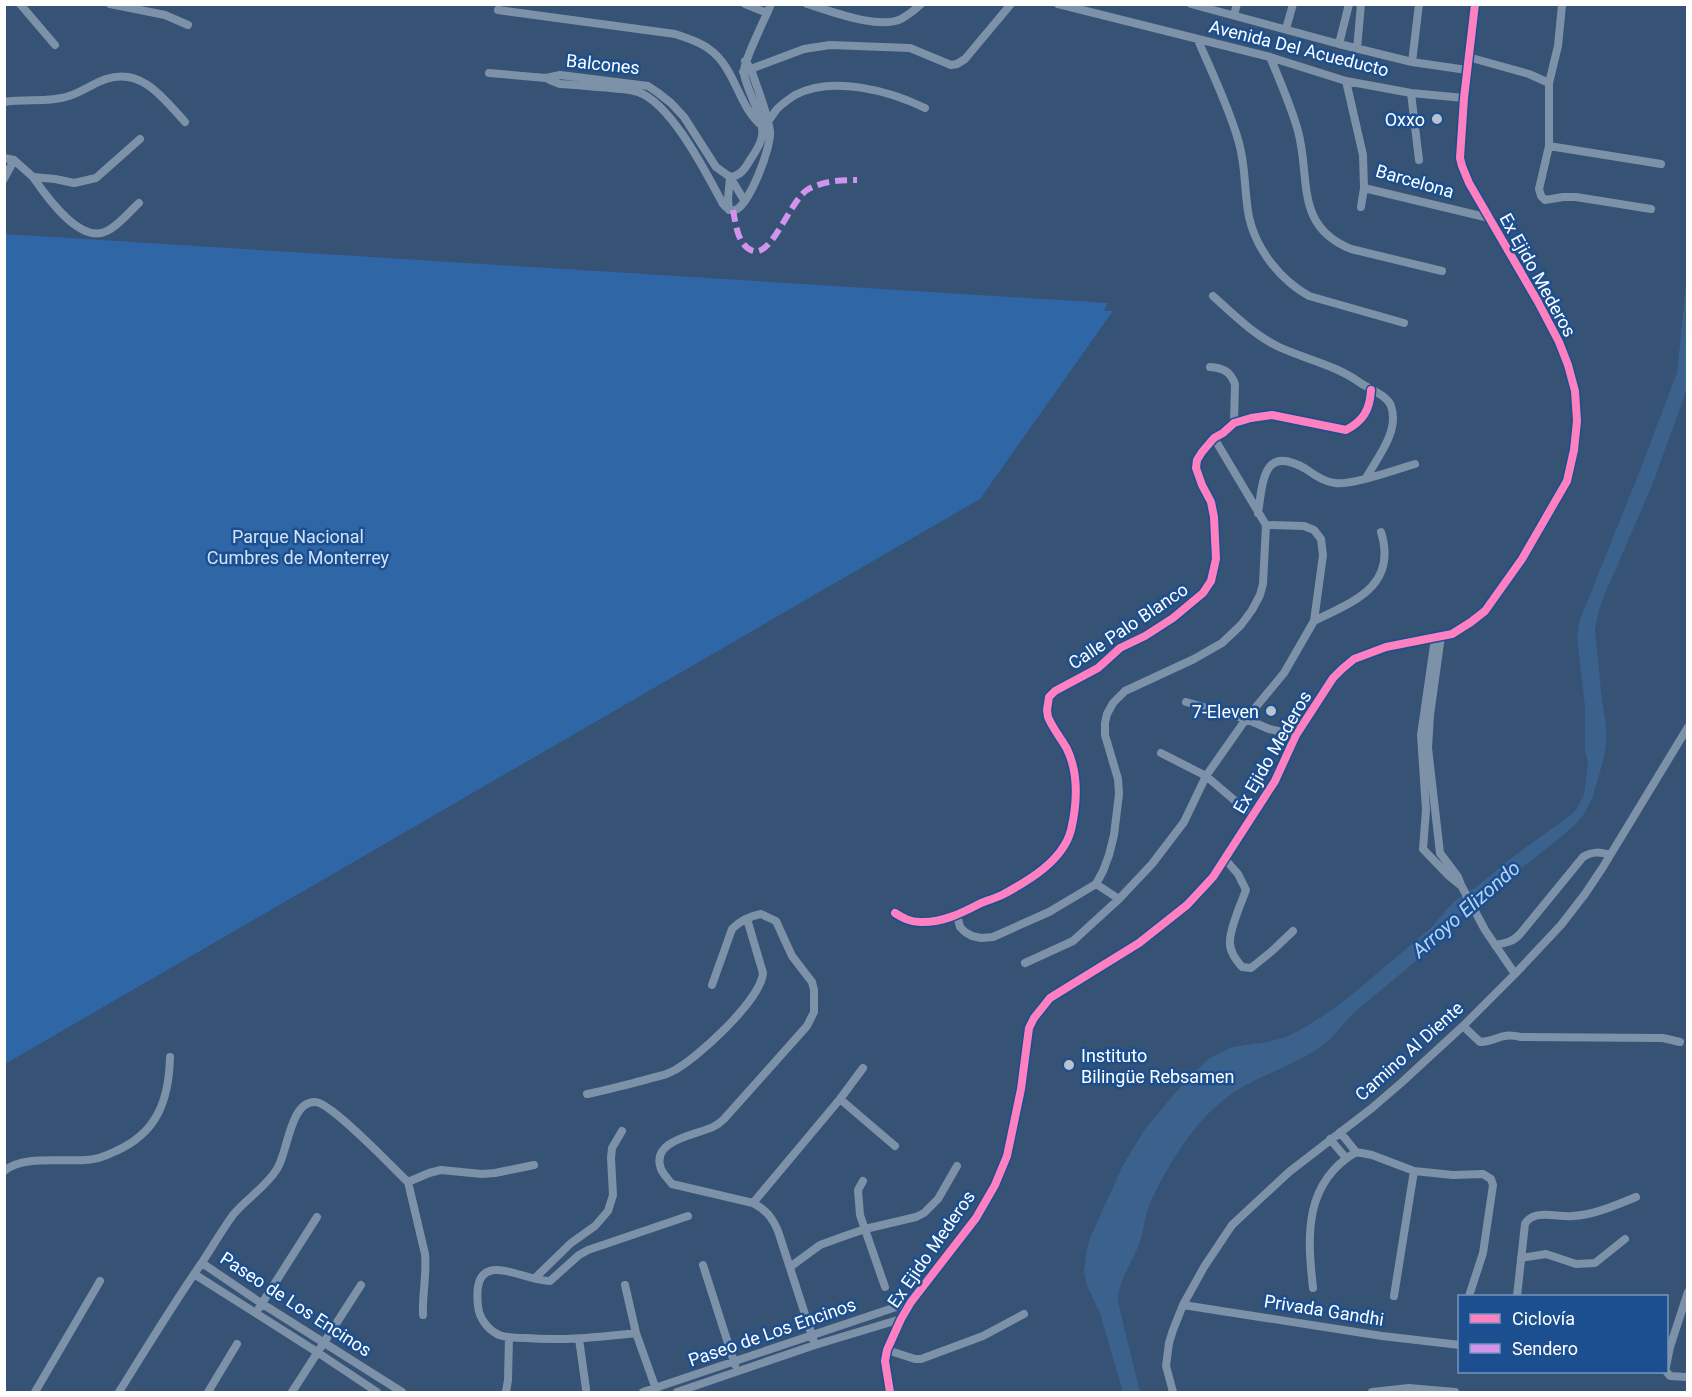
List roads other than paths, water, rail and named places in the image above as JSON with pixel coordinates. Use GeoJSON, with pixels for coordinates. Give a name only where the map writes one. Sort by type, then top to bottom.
{"type":"FeatureCollection","features":[{"type":"Feature","properties":{"kind":"street"},"geometry":{"type":"LineString","coordinates":[[20,4],[55,45]]}},
{"type":"Feature","properties":{"kind":"street"},"geometry":{"type":"LineString","coordinates":[[110,4],[165,15],[188,25]]}},
{"type":"Feature","properties":{"kind":"street"},"geometry":{"type":"LineString","coordinates":[[746,4],[769,9],[746,67],[765,124],[770,141],[754,184],[740,207],[731,210],[728,199],[730,177],[736,177],[748,164],[761,142],[765,124],[776,110],[796,95],[815,88],[851,87],[904,98],[925,108]]}},
{"type":"Feature","properties":{"kind":"street"},"geometry":{"type":"LineString","coordinates":[[807,4],[867,20],[884,22],[900,20],[921,4]]}},
{"type":"Feature","properties":{"kind":"street"},"geometry":{"type":"LineString","coordinates":[[746,67],[804,49],[830,45],[909,48],[951,65],[957,64],[965,59],[1011,4]]}},
{"type":"Feature","properties":{"kind":"street","name":"Avenida Del Acueducto"},"geometry":{"type":"LineString","coordinates":[[1058,4],[1270,57],[1346,81],[1411,93],[1464,98]]}},
{"type":"Feature","properties":{"kind":"street"},"geometry":{"type":"LineString","coordinates":[[1191,4],[1357,49],[1412,62],[1467,70]]}},
{"type":"Feature","properties":{"kind":"street"},"geometry":{"type":"LineString","coordinates":[[1234,15],[1237,4]]}},
{"type":"Feature","properties":{"kind":"street"},"geometry":{"type":"LineString","coordinates":[[1286,29],[1293,4]]}},
{"type":"Feature","properties":{"kind":"street"},"geometry":{"type":"LineString","coordinates":[[1340,44],[1349,4]]}},
{"type":"Feature","properties":{"kind":"street"},"geometry":{"type":"LineString","coordinates":[[1357,49],[1360,4]]}},
{"type":"Feature","properties":{"kind":"street"},"geometry":{"type":"LineString","coordinates":[[1412,62],[1419,4]]}},
{"type":"Feature","properties":{"kind":"street","name":"Ex Ejido Mederos"},"geometry":{"type":"LineString","coordinates":[[890,1392],[885,1361],[887,1350],[902,1319],[911,1302],[976,1218],[1007,1156],[1021,1089],[1029,1028],[1034,1018],[1050,998],[1139,943],[1187,905],[1213,877],[1275,782],[1296,735],[1333,678],[1354,659],[1386,647],[1452,634],[1485,611],[1522,559],[1567,481],[1574,450],[1577,421],[1575,391],[1568,365],[1543,312],[1472,189],[1460,158],[1464,98],[1475,4]]}},
{"type":"Feature","properties":{"kind":"street"},"geometry":{"type":"LineString","coordinates":[[1562,5],[1558,46],[1549,83],[1549,146],[1539,189],[1541,196],[1545,200],[1576,197],[1651,209]]}},
{"type":"Feature","properties":{"kind":"street"},"geometry":{"type":"LineString","coordinates":[[498,10],[675,34],[697,42],[709,48],[719,58],[753,118],[765,124]]}},
{"type":"Feature","properties":{"kind":"street"},"geometry":{"type":"LineString","coordinates":[[1198,40],[1240,144],[1253,231],[1271,262],[1296,289],[1309,296],[1404,323]]}},
{"type":"Feature","properties":{"kind":"street"},"geometry":{"type":"LineString","coordinates":[[1270,57],[1298,133],[1308,201],[1318,226],[1338,244],[1351,249],[1442,272]]}},
{"type":"Feature","properties":{"kind":"street"},"geometry":{"type":"LineString","coordinates":[[1468,57],[1538,77],[1549,83]]}},
{"type":"Feature","properties":{"kind":"street","name":"Balcones"},"geometry":{"type":"LineString","coordinates":[[489,74],[546,78],[560,75],[648,86],[677,110],[716,167],[730,177],[744,201]]}},
{"type":"Feature","properties":{"kind":"street"},"geometry":{"type":"LineString","coordinates":[[4,102],[19,99],[67,97],[105,80],[121,76],[136,79],[151,86],[185,122]]}},
{"type":"Feature","properties":{"kind":"street","name":"Balcones"},"geometry":{"type":"LineString","coordinates":[[546,78],[560,84],[638,92],[660,106],[691,148],[723,204],[731,210]]}},
{"type":"Feature","properties":{"kind":"street","name":"Barcelona"},"geometry":{"type":"LineString","coordinates":[[1346,81],[1363,155],[1365,188],[1489,218]]}},
{"type":"Feature","properties":{"kind":"street"},"geometry":{"type":"LineString","coordinates":[[1411,93],[1419,160]]}},
{"type":"Feature","properties":{"kind":"street"},"geometry":{"type":"LineString","coordinates":[[33,177],[74,183],[96,178],[140,139]]}},
{"type":"Feature","properties":{"kind":"street"},"geometry":{"type":"LineString","coordinates":[[1549,146],[1661,164]]}},
{"type":"Feature","properties":{"kind":"street"},"geometry":{"type":"LineString","coordinates":[[4,179],[9,159],[33,177],[48,199],[75,225],[90,233],[100,234],[108,231],[139,203]]}},
{"type":"Feature","properties":{"kind":"street"},"geometry":{"type":"LineString","coordinates":[[1361,207],[1365,188]]}},
{"type":"Feature","properties":{"kind":"street"},"geometry":{"type":"LineString","coordinates":[[1213,296],[1278,347],[1347,374],[1388,399],[1393,414],[1389,437],[1366,478]]}},
{"type":"Feature","properties":{"kind":"street"},"geometry":{"type":"LineString","coordinates":[[1210,367],[1226,370],[1233,379],[1235,384],[1234,423]]}},
{"type":"Feature","properties":{"kind":"street"},"geometry":{"type":"LineString","coordinates":[[895,912],[910,921],[920,922],[957,915],[964,932],[981,938],[993,937],[1049,912],[1096,884],[1109,855],[1119,794],[1118,779],[1105,735],[1107,714],[1113,703],[1125,690],[1194,659],[1222,643],[1241,625],[1260,595],[1263,584],[1266,525],[1214,438],[1234,423],[1251,418],[1272,416],[1346,430],[1362,420],[1370,403],[1371,390]]}},
{"type":"Feature","properties":{"kind":"street","name":"Calle Palo Blanco"},"geometry":{"type":"LineString","coordinates":[[957,915],[1000,896],[1028,880],[1063,848],[1071,832],[1076,785],[1074,771],[1065,746],[1048,717],[1049,697],[1055,690],[1098,668],[1120,648],[1145,636],[1173,618],[1203,592],[1211,581],[1216,559],[1214,517],[1211,502],[1196,468],[1197,460],[1214,438]]}},
{"type":"Feature","properties":{"kind":"street"},"geometry":{"type":"LineString","coordinates":[[1258,513],[1266,472],[1276,462],[1295,464],[1326,481],[1337,484],[1415,464]]}},
{"type":"Feature","properties":{"kind":"street"},"geometry":{"type":"LineString","coordinates":[[1024,963],[1073,941],[1119,899],[1152,864],[1184,822],[1206,776],[1246,719],[1284,673],[1314,621],[1323,555],[1321,539],[1314,530],[1304,526],[1266,525]]}},
{"type":"Feature","properties":{"kind":"street"},"geometry":{"type":"LineString","coordinates":[[1314,621],[1362,597],[1378,579],[1385,554],[1381,532]]}},
{"type":"Feature","properties":{"kind":"street"},"geometry":{"type":"LineString","coordinates":[[1438,637],[1421,752],[1426,810],[1423,849],[1436,856],[1458,877],[1479,919],[1515,974]]}},
{"type":"Feature","properties":{"kind":"street"},"geometry":{"type":"LineString","coordinates":[[1186,702],[1246,719],[1269,729],[1296,735]]}},
{"type":"Feature","properties":{"kind":"street"},"geometry":{"type":"LineString","coordinates":[[1427,715],[1437,835],[1436,856]]}},
{"type":"Feature","properties":{"kind":"street","name":"Camino Al Diente"},"geometry":{"type":"LineString","coordinates":[[1173,1392],[1166,1366],[1171,1337],[1183,1305],[1216,1245],[1232,1225],[1290,1172],[1394,1089],[1463,1026],[1561,926],[1610,855],[1687,729]]}},
{"type":"Feature","properties":{"kind":"street"},"geometry":{"type":"LineString","coordinates":[[1161,753],[1206,776],[1253,816]]}},
{"type":"Feature","properties":{"kind":"street"},"geometry":{"type":"LineString","coordinates":[[1424,833],[1437,835]]}},
{"type":"Feature","properties":{"kind":"street"},"geometry":{"type":"LineString","coordinates":[[1495,945],[1515,940],[1583,857],[1596,852],[1610,855]]}},
{"type":"Feature","properties":{"kind":"street"},"geometry":{"type":"LineString","coordinates":[[1225,859],[1238,873],[1246,890],[1229,942],[1235,959],[1242,967],[1251,968],[1293,931]]}},
{"type":"Feature","properties":{"kind":"street"},"geometry":{"type":"LineString","coordinates":[[1096,884],[1119,899]]}},
{"type":"Feature","properties":{"kind":"street"},"geometry":{"type":"LineString","coordinates":[[712,985],[732,929],[737,924],[761,914],[776,921],[780,926],[792,956],[812,982],[813,1017],[724,1119],[712,1128],[670,1143],[662,1151],[660,1163],[663,1172],[672,1184],[753,1203],[765,1209],[774,1222],[815,1345]]}},
{"type":"Feature","properties":{"kind":"street"},"geometry":{"type":"LineString","coordinates":[[587,1094],[670,1073],[717,1038],[748,1002],[762,979],[763,973],[747,919]]}},
{"type":"Feature","properties":{"kind":"street"},"geometry":{"type":"LineString","coordinates":[[1463,1026],[1480,1042],[1493,1040],[1502,1035],[1663,1038],[1680,1042]]}},
{"type":"Feature","properties":{"kind":"street"},"geometry":{"type":"LineString","coordinates":[[4,1171],[24,1162],[88,1160],[105,1156],[133,1142],[148,1128],[159,1113],[170,1079],[170,1057]]}},
{"type":"Feature","properties":{"kind":"street"},"geometry":{"type":"LineString","coordinates":[[753,1203],[863,1068]]}},
{"type":"Feature","properties":{"kind":"street"},"geometry":{"type":"LineString","coordinates":[[840,1099],[895,1146]]}},
{"type":"Feature","properties":{"kind":"street"},"geometry":{"type":"LineString","coordinates":[[119,1392],[233,1216],[271,1179],[279,1167],[299,1109],[315,1101],[350,1126],[408,1182],[425,1254],[423,1315]]}},
{"type":"Feature","properties":{"kind":"street"},"geometry":{"type":"LineString","coordinates":[[535,1278],[571,1243],[595,1226],[608,1211],[613,1195],[612,1148],[622,1131]]}},
{"type":"Feature","properties":{"kind":"street"},"geometry":{"type":"LineString","coordinates":[[1340,1132],[1356,1152],[1372,1155],[1414,1171],[1453,1175],[1483,1174],[1491,1179],[1483,1253],[1469,1295]]}},
{"type":"Feature","properties":{"kind":"street"},"geometry":{"type":"LineString","coordinates":[[1330,1139],[1346,1158]]}},
{"type":"Feature","properties":{"kind":"street"},"geometry":{"type":"LineString","coordinates":[[1314,1288],[1310,1234],[1316,1197],[1324,1181],[1335,1167],[1356,1152]]}},
{"type":"Feature","properties":{"kind":"street"},"geometry":{"type":"LineString","coordinates":[[408,1182],[441,1170],[482,1174],[534,1165]]}},
{"type":"Feature","properties":{"kind":"street"},"geometry":{"type":"LineString","coordinates":[[790,1267],[820,1245],[865,1229],[924,1213],[938,1199],[957,1166]]}},
{"type":"Feature","properties":{"kind":"street"},"geometry":{"type":"LineString","coordinates":[[1394,1296],[1414,1171]]}},
{"type":"Feature","properties":{"kind":"street"},"geometry":{"type":"LineString","coordinates":[[863,1181],[857,1198],[885,1287]]}},
{"type":"Feature","properties":{"kind":"street"},"geometry":{"type":"LineString","coordinates":[[1517,1295],[1525,1224],[1531,1216],[1586,1215],[1636,1197]]}},
{"type":"Feature","properties":{"kind":"street"},"geometry":{"type":"LineString","coordinates":[[636,1333],[579,1339],[540,1339],[498,1335],[482,1318],[478,1305],[478,1287],[485,1273],[499,1270],[550,1281],[579,1255],[588,1250],[688,1215]]}},
{"type":"Feature","properties":{"kind":"street"},"geometry":{"type":"LineString","coordinates":[[255,1313],[317,1217]]}},
{"type":"Feature","properties":{"kind":"street"},"geometry":{"type":"LineString","coordinates":[[1521,1258],[1546,1254],[1576,1264],[1595,1263],[1625,1239]]}},
{"type":"Feature","properties":{"kind":"street","name":"Paseo de Los Encinos"},"geometry":{"type":"LineString","coordinates":[[202,1263],[392,1390],[402,1392]]}},
{"type":"Feature","properties":{"kind":"street"},"geometry":{"type":"LineString","coordinates":[[703,1265],[738,1372]]}},
{"type":"Feature","properties":{"kind":"street","name":"Paseo de Los Encinos"},"geometry":{"type":"LineString","coordinates":[[194,1274],[377,1392]]}},
{"type":"Feature","properties":{"kind":"street"},"geometry":{"type":"LineString","coordinates":[[35,1392],[100,1281]]}},
{"type":"Feature","properties":{"kind":"street"},"geometry":{"type":"LineString","coordinates":[[292,1392],[361,1285]]}},
{"type":"Feature","properties":{"kind":"street"},"geometry":{"type":"LineString","coordinates":[[624,1285],[636,1333],[656,1390]]}},
{"type":"Feature","properties":{"kind":"street"},"geometry":{"type":"LineString","coordinates":[[1668,1360],[1673,1336],[1688,1292]]}},
{"type":"Feature","properties":{"kind":"street","name":"Paseo de Los Encinos"},"geometry":{"type":"LineString","coordinates":[[643,1392],[656,1390],[911,1302]]}},
{"type":"Feature","properties":{"kind":"street","name":"Privada Gandhi"},"geometry":{"type":"LineString","coordinates":[[1183,1305],[1382,1336],[1458,1345]]}},
{"type":"Feature","properties":{"kind":"street"},"geometry":{"type":"LineString","coordinates":[[887,1350],[915,1359],[927,1358],[982,1336],[1024,1314]]}},
{"type":"Feature","properties":{"kind":"street","name":"Paseo de Los Encinos"},"geometry":{"type":"LineString","coordinates":[[677,1392],[815,1345],[902,1319]]}},
{"type":"Feature","properties":{"kind":"street"},"geometry":{"type":"LineString","coordinates":[[506,1392],[509,1337]]}},
{"type":"Feature","properties":{"kind":"street"},"geometry":{"type":"LineString","coordinates":[[579,1339],[586,1389]]}},
{"type":"Feature","properties":{"kind":"street"},"geometry":{"type":"LineString","coordinates":[[208,1392],[237,1344]]}},
{"type":"Feature","properties":{"kind":"street"},"geometry":{"type":"LineString","coordinates":[[1668,1372],[1673,1377],[1688,1377]]}},
{"type":"Feature","properties":{"kind":"street"},"geometry":{"type":"LineString","coordinates":[[1372,1392],[1409,1388],[1453,1392]]}},
{"type":"Feature","properties":{"kind":"water","name":"Arroyo Elizondo"},"geometry":{"type":"Polygon","coordinates":[[[1687,275],[1687,389],[1653,483],[1601,603],[1595,630],[1606,744],[1592,799],[1574,826],[1459,919],[1423,955],[1353,1014],[1329,1040],[1305,1057],[1251,1082],[1226,1098],[1192,1133],[1164,1175],[1150,1204],[1140,1242],[1120,1287],[1118,1302],[1140,1392],[1123,1392],[1100,1313],[1087,1286],[1084,1271],[1091,1236],[1123,1165],[1145,1129],[1208,1059],[1232,1047],[1283,1038],[1302,1029],[1344,1001],[1431,928],[1454,901],[1475,888],[1514,856],[1571,815],[1584,795],[1588,763],[1585,751],[1585,707],[1577,638],[1579,622],[1677,373],[1687,275]]]}},
{"type":"Feature","properties":{"kind":"place","name":"Oxxo"},"geometry":{"type":"Point","coordinates":[1437,119]}},
{"type":"Feature","properties":{"kind":"place","name":"7-Eleven"},"geometry":{"type":"Point","coordinates":[1271,711]}},
{"type":"Feature","properties":{"kind":"place","name":"Instituto Bilingüe Rebsamen"},"geometry":{"type":"Point","coordinates":[1069,1065]}},
{"type":"Feature","properties":{"kind":"park label","name":"Parque Nacional Cumbres de Monterrey"},"geometry":{"type":"Point","coordinates":[298,546]}}]}
